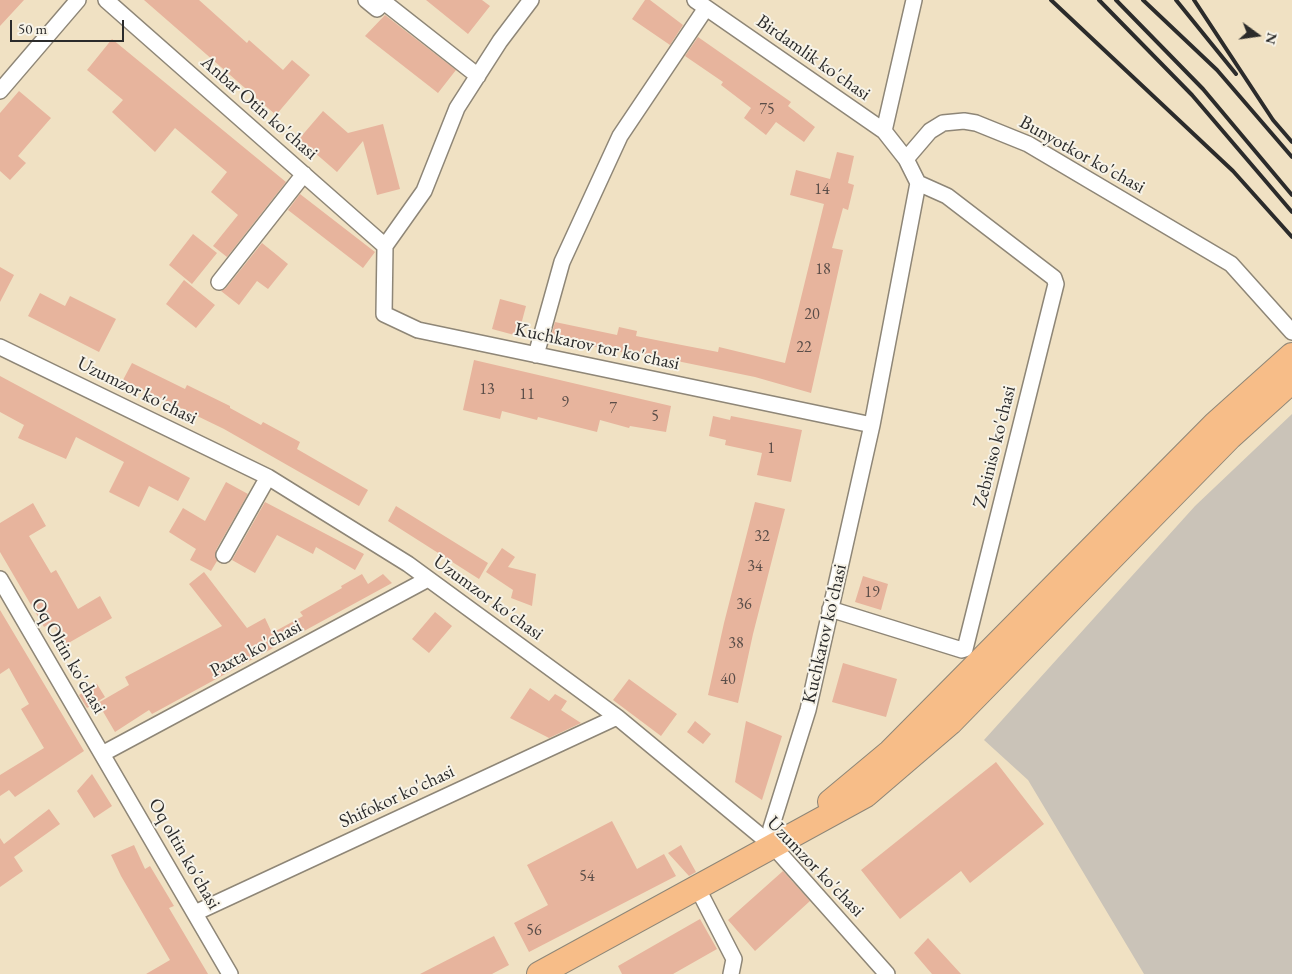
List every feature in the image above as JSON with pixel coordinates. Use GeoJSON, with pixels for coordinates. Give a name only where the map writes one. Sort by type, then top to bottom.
{"type":"FeatureCollection","features":[{"type":"Feature","properties":{"kind":"main road"},"geometry":{"type":"LineString","coordinates":[[942,715],[1215,424],[1292,355]]}},
{"type":"Feature","properties":{"kind":"main road"},"geometry":{"type":"LineString","coordinates":[[539,974],[774,847],[942,715],[1230,437],[1292,381]]}},
{"type":"Feature","properties":{"kind":"street"},"geometry":{"type":"LineString","coordinates":[[0,92],[78,0]]}},
{"type":"Feature","properties":{"kind":"street","name":"Anbar Otin ko'chasi"},"geometry":{"type":"LineString","coordinates":[[106,0],[385,246]]}},
{"type":"Feature","properties":{"kind":"street"},"geometry":{"type":"LineString","coordinates":[[366,0],[377,9],[384,2],[478,76]]}},
{"type":"Feature","properties":{"kind":"street"},"geometry":{"type":"LineString","coordinates":[[385,246],[424,191],[457,108],[531,0]]}},
{"type":"Feature","properties":{"kind":"street"},"geometry":{"type":"LineString","coordinates":[[914,0],[884,131],[906,159],[918,183]]}},
{"type":"Feature","properties":{"kind":"street"},"geometry":{"type":"LineString","coordinates":[[536,355],[562,262],[620,136],[700,4]]}},
{"type":"Feature","properties":{"kind":"street","name":"Birdamlik ko'chasi"},"geometry":{"type":"LineString","coordinates":[[700,4],[884,131]]}},
{"type":"Feature","properties":{"kind":"street","name":"Bunyotkor ko'chasi"},"geometry":{"type":"LineString","coordinates":[[906,159],[930,131],[943,123],[964,121],[976,123],[1028,144],[1231,264],[1292,332]]}},
{"type":"Feature","properties":{"kind":"street"},"geometry":{"type":"LineString","coordinates":[[219,282],[304,174]]}},
{"type":"Feature","properties":{"kind":"street","name":"Kuchkarov ko'chasi"},"geometry":{"type":"LineString","coordinates":[[774,847],[771,828],[808,710],[872,425],[918,183]]}},
{"type":"Feature","properties":{"kind":"street","name":"Zebiniso ko'chasi"},"geometry":{"type":"LineString","coordinates":[[830,609],[962,650],[965,649],[1056,284],[1054,278],[947,196],[918,183]]}},
{"type":"Feature","properties":{"kind":"street","name":"Kuchkarov tor ko'chasi"},"geometry":{"type":"LineString","coordinates":[[385,246],[384,314],[418,330],[872,425]]}},
{"type":"Feature","properties":{"kind":"street","name":"Uzumzor ko'chasi"},"geometry":{"type":"LineString","coordinates":[[0,347],[268,477],[428,578],[617,717],[774,847],[887,974]]}},
{"type":"Feature","properties":{"kind":"street"},"geometry":{"type":"LineString","coordinates":[[224,555],[268,477]]}},
{"type":"Feature","properties":{"kind":"street","name":"Paxta ko'chasi"},"geometry":{"type":"LineString","coordinates":[[102,754],[428,578]]}},
{"type":"Feature","properties":{"kind":"street","name":"Oq Oltin ko'chasi"},"geometry":{"type":"LineString","coordinates":[[0,579],[102,754]]}},
{"type":"Feature","properties":{"kind":"street","name":"Shifokor ko'chasi"},"geometry":{"type":"LineString","coordinates":[[195,913],[617,717]]}},
{"type":"Feature","properties":{"kind":"street","name":"Oq oltin ko'chasi"},"geometry":{"type":"LineString","coordinates":[[102,754],[230,974]]}},
{"type":"Feature","properties":{"kind":"street"},"geometry":{"type":"LineString","coordinates":[[698,889],[734,959],[731,974]]}},
{"type":"Feature","properties":{"kind":"shaded area"},"geometry":{"type":"Polygon","coordinates":[[[1292,414],[1292,974],[1144,974],[1028,780],[984,740],[1195,506],[1292,414]]]}},
{"type":"Feature","properties":{"kind":"building"},"geometry":{"type":"Polygon","coordinates":[[[0,0],[24,0],[0,26],[0,0]]]}},
{"type":"Feature","properties":{"kind":"building"},"geometry":{"type":"Polygon","coordinates":[[[144,0],[199,0],[247,43],[249,40],[283,70],[292,60],[310,75],[276,115],[144,0]]]}},
{"type":"Feature","properties":{"kind":"building"},"geometry":{"type":"Polygon","coordinates":[[[426,0],[482,0],[490,6],[468,34],[426,0]]]}},
{"type":"Feature","properties":{"kind":"building"},"geometry":{"type":"Polygon","coordinates":[[[645,0],[650,0],[683,25],[670,45],[632,19],[645,0]]]}},
{"type":"Feature","properties":{"kind":"building"},"geometry":{"type":"Polygon","coordinates":[[[385,15],[456,70],[438,93],[365,36],[385,15]]]}},
{"type":"Feature","properties":{"kind":"building"},"geometry":{"type":"Polygon","coordinates":[[[698,37],[791,102],[788,106],[815,127],[804,142],[776,122],[766,135],[744,118],[751,108],[721,85],[723,82],[685,56],[698,37]]]}},
{"type":"Feature","properties":{"kind":"building"},"geometry":{"type":"Polygon","coordinates":[[[112,39],[286,182],[227,257],[213,246],[238,215],[211,192],[227,172],[175,128],[155,152],[112,112],[123,100],[87,70],[112,39]]]}},
{"type":"Feature","properties":{"kind":"building"},"geometry":{"type":"Polygon","coordinates":[[[19,91],[51,118],[18,156],[26,163],[10,180],[0,171],[0,113],[19,91]]]}},
{"type":"Feature","properties":{"kind":"building"},"geometry":{"type":"Polygon","coordinates":[[[323,111],[348,133],[383,124],[400,189],[377,195],[363,141],[337,172],[299,139],[323,111]]]}},
{"type":"Feature","properties":{"kind":"building"},"geometry":{"type":"Polygon","coordinates":[[[837,152],[854,156],[848,183],[854,185],[848,210],[843,208],[832,248],[843,250],[811,393],[755,377],[633,352],[632,354],[609,350],[551,336],[555,322],[617,335],[619,327],[637,331],[636,336],[718,352],[719,347],[785,363],[824,204],[790,195],[796,170],[830,179],[837,152]]]}},
{"type":"Feature","properties":{"kind":"building"},"geometry":{"type":"Polygon","coordinates":[[[300,194],[375,252],[363,268],[288,210],[300,194]]]}},
{"type":"Feature","properties":{"kind":"building"},"geometry":{"type":"Polygon","coordinates":[[[193,234],[217,253],[192,284],[169,265],[193,234]]]}},
{"type":"Feature","properties":{"kind":"building"},"geometry":{"type":"Polygon","coordinates":[[[262,243],[288,264],[268,289],[257,281],[239,305],[221,291],[226,288],[262,243]]]}},
{"type":"Feature","properties":{"kind":"building"},"geometry":{"type":"Polygon","coordinates":[[[0,267],[14,275],[0,302],[0,267]]]}},
{"type":"Feature","properties":{"kind":"building"},"geometry":{"type":"Polygon","coordinates":[[[184,280],[215,305],[196,328],[166,304],[184,280]]]}},
{"type":"Feature","properties":{"kind":"building"},"geometry":{"type":"Polygon","coordinates":[[[40,293],[65,306],[70,296],[116,319],[99,352],[28,316],[40,293]]]}},
{"type":"Feature","properties":{"kind":"building"},"geometry":{"type":"Polygon","coordinates":[[[500,299],[526,306],[518,336],[492,329],[500,299]]]}},
{"type":"Feature","properties":{"kind":"building"},"geometry":{"type":"Polygon","coordinates":[[[474,360],[671,406],[666,432],[630,426],[629,428],[600,420],[597,432],[538,417],[537,420],[502,411],[500,419],[463,410],[474,360]]]}},
{"type":"Feature","properties":{"kind":"building"},"geometry":{"type":"Polygon","coordinates":[[[132,363],[185,389],[187,385],[230,406],[230,408],[261,425],[263,422],[300,442],[297,449],[368,490],[359,506],[224,429],[123,380],[132,363]]]}},
{"type":"Feature","properties":{"kind":"building"},"geometry":{"type":"Polygon","coordinates":[[[0,376],[190,478],[178,501],[149,486],[139,507],[109,492],[124,462],[76,437],[66,459],[18,438],[24,425],[0,412],[0,376]]]}},
{"type":"Feature","properties":{"kind":"building"},"geometry":{"type":"Polygon","coordinates":[[[713,416],[730,420],[731,416],[802,430],[791,482],[757,475],[762,453],[725,445],[726,440],[709,436],[713,416]]]}},
{"type":"Feature","properties":{"kind":"building"},"geometry":{"type":"Polygon","coordinates":[[[226,482],[248,494],[216,550],[217,561],[211,571],[190,560],[196,549],[169,532],[183,508],[205,521],[226,482]]]}},
{"type":"Feature","properties":{"kind":"building"},"geometry":{"type":"Polygon","coordinates":[[[265,502],[364,554],[355,570],[316,547],[313,554],[277,535],[255,573],[232,560],[265,502]]]}},
{"type":"Feature","properties":{"kind":"building"},"geometry":{"type":"Polygon","coordinates":[[[755,502],[785,509],[753,634],[738,703],[708,695],[755,502]]]}},
{"type":"Feature","properties":{"kind":"building"},"geometry":{"type":"Polygon","coordinates":[[[33,503],[46,526],[29,536],[51,573],[56,570],[78,609],[100,596],[112,618],[65,645],[52,622],[44,627],[0,552],[0,523],[33,503]]]}},
{"type":"Feature","properties":{"kind":"building"},"geometry":{"type":"Polygon","coordinates":[[[396,506],[488,563],[479,579],[388,521],[396,506]]]}},
{"type":"Feature","properties":{"kind":"building"},"geometry":{"type":"Polygon","coordinates":[[[502,548],[515,557],[508,567],[536,574],[532,606],[511,598],[513,590],[486,572],[502,548]]]}},
{"type":"Feature","properties":{"kind":"building"},"geometry":{"type":"Polygon","coordinates":[[[204,572],[247,628],[265,618],[272,633],[303,616],[300,612],[362,574],[368,584],[383,574],[392,583],[152,714],[149,710],[115,732],[98,703],[129,685],[125,677],[222,626],[189,584],[204,572]]]}},
{"type":"Feature","properties":{"kind":"building"},"geometry":{"type":"Polygon","coordinates":[[[863,576],[888,584],[881,610],[855,602],[863,576]]]}},
{"type":"Feature","properties":{"kind":"building"},"geometry":{"type":"Polygon","coordinates":[[[0,610],[84,751],[15,797],[9,790],[0,796],[0,775],[44,748],[21,709],[29,704],[9,668],[0,674],[0,610]]]}},
{"type":"Feature","properties":{"kind":"building"},"geometry":{"type":"Polygon","coordinates":[[[435,612],[452,626],[429,653],[412,639],[435,612]]]}},
{"type":"Feature","properties":{"kind":"building"},"geometry":{"type":"Polygon","coordinates":[[[843,663],[897,679],[886,717],[832,702],[843,663]]]}},
{"type":"Feature","properties":{"kind":"building"},"geometry":{"type":"Polygon","coordinates":[[[629,679],[677,714],[661,736],[613,700],[629,679]]]}},
{"type":"Feature","properties":{"kind":"building"},"geometry":{"type":"Polygon","coordinates":[[[97,684],[105,697],[87,708],[79,695],[97,684]]]}},
{"type":"Feature","properties":{"kind":"building"},"geometry":{"type":"Polygon","coordinates":[[[530,688],[549,701],[555,694],[567,701],[561,710],[581,723],[549,738],[510,718],[530,688]]]}},
{"type":"Feature","properties":{"kind":"building"},"geometry":{"type":"Polygon","coordinates":[[[695,721],[711,734],[703,744],[687,732],[695,721]]]}},
{"type":"Feature","properties":{"kind":"building"},"geometry":{"type":"Polygon","coordinates":[[[746,721],[782,736],[762,800],[735,782],[746,721]]]}},
{"type":"Feature","properties":{"kind":"building"},"geometry":{"type":"Polygon","coordinates":[[[996,762],[1044,824],[970,883],[961,871],[900,919],[861,870],[996,762]]]}},
{"type":"Feature","properties":{"kind":"building"},"geometry":{"type":"Polygon","coordinates":[[[92,774],[112,806],[94,818],[77,791],[92,774]]]}},
{"type":"Feature","properties":{"kind":"building"},"geometry":{"type":"Polygon","coordinates":[[[49,809],[60,824],[14,857],[23,871],[0,887],[0,838],[4,844],[49,809]]]}},
{"type":"Feature","properties":{"kind":"building"},"geometry":{"type":"Polygon","coordinates":[[[612,821],[637,869],[664,854],[676,876],[529,952],[514,923],[548,905],[527,865],[612,821]]]}},
{"type":"Feature","properties":{"kind":"building"},"geometry":{"type":"Polygon","coordinates":[[[134,845],[145,869],[150,866],[174,906],[169,908],[208,974],[146,974],[170,960],[121,876],[111,855],[134,845]]]}},
{"type":"Feature","properties":{"kind":"building"},"geometry":{"type":"Polygon","coordinates":[[[681,845],[696,872],[689,876],[668,853],[681,845]]]}},
{"type":"Feature","properties":{"kind":"building"},"geometry":{"type":"Polygon","coordinates":[[[783,871],[810,901],[755,951],[728,920],[783,871]]]}},
{"type":"Feature","properties":{"kind":"building"},"geometry":{"type":"Polygon","coordinates":[[[700,919],[717,949],[673,974],[622,974],[618,966],[700,919]]]}},
{"type":"Feature","properties":{"kind":"building"},"geometry":{"type":"Polygon","coordinates":[[[494,936],[509,965],[492,974],[420,974],[494,936]]]}},
{"type":"Feature","properties":{"kind":"building"},"geometry":{"type":"Polygon","coordinates":[[[928,938],[961,974],[932,974],[914,953],[928,938]]]}},
{"type":"Feature","properties":{"kind":"railway"},"geometry":{"type":"LineString","coordinates":[[1051,0],[1233,171],[1292,237]]}},
{"type":"Feature","properties":{"kind":"railway"},"geometry":{"type":"LineString","coordinates":[[1099,0],[1192,95],[1292,212]]}},
{"type":"Feature","properties":{"kind":"railway"},"geometry":{"type":"LineString","coordinates":[[1116,0],[1203,89],[1292,195]]}},
{"type":"Feature","properties":{"kind":"railway"},"geometry":{"type":"LineString","coordinates":[[1143,0],[1217,70],[1292,157]]}},
{"type":"Feature","properties":{"kind":"railway"},"geometry":{"type":"LineString","coordinates":[[1176,0],[1236,74]]}},
{"type":"Feature","properties":{"kind":"railway"},"geometry":{"type":"LineString","coordinates":[[1194,0],[1273,120],[1292,142]]}}]}
